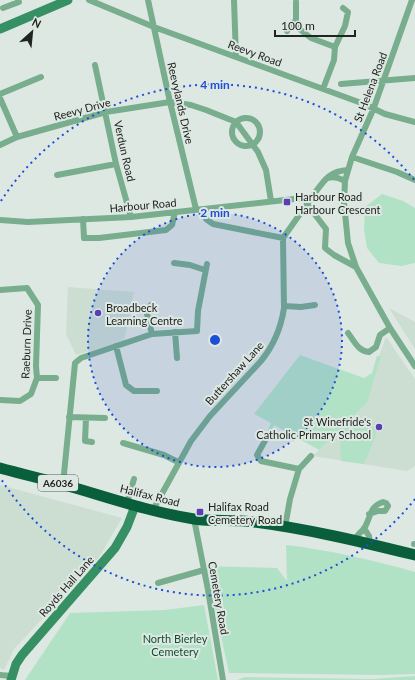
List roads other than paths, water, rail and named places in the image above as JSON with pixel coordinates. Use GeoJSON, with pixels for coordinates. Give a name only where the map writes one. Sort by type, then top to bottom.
{"type":"FeatureCollection","features":[{"type":"Feature","properties":{"kind":"highway","name":"Halifax Road"},"geometry":{"type":"LineString","coordinates":[[0,468],[63,484],[153,510],[195,519],[236,520],[285,527],[355,540],[415,555]]}},
{"type":"Feature","properties":{"kind":"street"},"geometry":{"type":"LineString","coordinates":[[4,8],[19,1],[26,0]]}},
{"type":"Feature","properties":{"kind":"street"},"geometry":{"type":"LineString","coordinates":[[0,29],[53,3],[68,0]]}},
{"type":"Feature","properties":{"kind":"street","name":"Reevy Road"},"geometry":{"type":"LineString","coordinates":[[89,0],[154,27],[364,104],[373,110],[415,122]]}},
{"type":"Feature","properties":{"kind":"street","name":"Reevylands Drive"},"geometry":{"type":"LineString","coordinates":[[148,0],[170,102],[199,209]]}},
{"type":"Feature","properties":{"kind":"street"},"geometry":{"type":"LineString","coordinates":[[234,0],[236,57]]}},
{"type":"Feature","properties":{"kind":"street","name":"St Helena Road"},"geometry":{"type":"LineString","coordinates":[[412,0],[384,81],[348,170],[345,181],[345,219],[348,243],[356,267],[390,328],[415,366]]}},
{"type":"Feature","properties":{"kind":"street"},"geometry":{"type":"LineString","coordinates":[[286,31],[296,20],[296,2]]}},
{"type":"Feature","properties":{"kind":"street"},"geometry":{"type":"LineString","coordinates":[[323,89],[334,60],[335,47],[345,26],[348,12],[343,8]]}},
{"type":"Feature","properties":{"kind":"street"},"geometry":{"type":"LineString","coordinates":[[293,24],[311,38],[335,47]]}},
{"type":"Feature","properties":{"kind":"street","name":"Verdun Road"},"geometry":{"type":"LineString","coordinates":[[95,65],[116,164],[131,217]]}},
{"type":"Feature","properties":{"kind":"street"},"geometry":{"type":"LineString","coordinates":[[0,94],[41,77]]}},
{"type":"Feature","properties":{"kind":"street"},"geometry":{"type":"LineString","coordinates":[[340,84],[415,78]]}},
{"type":"Feature","properties":{"kind":"street"},"geometry":{"type":"LineString","coordinates":[[0,98],[17,137]]}},
{"type":"Feature","properties":{"kind":"street"},"geometry":{"type":"LineString","coordinates":[[170,102],[206,110],[236,122],[258,152],[266,170],[271,201]]}},
{"type":"Feature","properties":{"kind":"street","name":"Reevy Drive"},"geometry":{"type":"LineString","coordinates":[[0,145],[17,137],[106,112],[170,102]]}},
{"type":"Feature","properties":{"kind":"street"},"geometry":{"type":"LineString","coordinates":[[249,118],[257,124],[260,133],[259,138],[252,144],[243,146],[236,142],[231,134],[236,122],[240,119],[249,118]]}},
{"type":"Feature","properties":{"kind":"street"},"geometry":{"type":"LineString","coordinates":[[352,157],[397,172],[415,180]]}},
{"type":"Feature","properties":{"kind":"street"},"geometry":{"type":"LineString","coordinates":[[57,175],[116,164]]}},
{"type":"Feature","properties":{"kind":"street"},"geometry":{"type":"LineString","coordinates":[[199,209],[206,219],[213,224],[283,238],[326,179],[335,172],[348,170]]}},
{"type":"Feature","properties":{"kind":"street"},"geometry":{"type":"LineString","coordinates":[[326,179],[332,176],[345,181]]}},
{"type":"Feature","properties":{"kind":"street","name":"Harbour Road"},"geometry":{"type":"LineString","coordinates":[[0,220],[28,222],[131,217],[312,197]]}},
{"type":"Feature","properties":{"kind":"street"},"geometry":{"type":"LineString","coordinates":[[307,204],[326,228],[324,248],[334,256],[356,267]]}},
{"type":"Feature","properties":{"kind":"street"},"geometry":{"type":"LineString","coordinates":[[84,219],[84,238],[99,238],[166,230],[172,225],[175,212]]}},
{"type":"Feature","properties":{"kind":"street","name":"Buttershaw Lane"},"geometry":{"type":"LineString","coordinates":[[153,510],[178,462],[191,441],[210,416],[269,352],[279,332],[284,306],[283,238]]}},
{"type":"Feature","properties":{"kind":"street"},"geometry":{"type":"LineString","coordinates":[[63,484],[75,363],[81,358],[152,334],[197,331],[198,311],[206,267],[174,263]]}},
{"type":"Feature","properties":{"kind":"street","name":"Raeburn Drive"},"geometry":{"type":"LineString","coordinates":[[0,290],[27,288],[38,305],[37,378],[31,394],[20,401],[0,400]]}},
{"type":"Feature","properties":{"kind":"street"},"geometry":{"type":"LineString","coordinates":[[151,305],[146,310],[152,334]]}},
{"type":"Feature","properties":{"kind":"street"},"geometry":{"type":"LineString","coordinates":[[284,306],[300,307],[315,305]]}},
{"type":"Feature","properties":{"kind":"street"},"geometry":{"type":"LineString","coordinates":[[348,333],[358,348],[362,351],[369,352],[376,347],[380,335],[390,328]]}},
{"type":"Feature","properties":{"kind":"street"},"geometry":{"type":"LineString","coordinates":[[175,332],[176,358]]}},
{"type":"Feature","properties":{"kind":"street"},"geometry":{"type":"LineString","coordinates":[[116,346],[126,385],[134,390],[157,391]]}},
{"type":"Feature","properties":{"kind":"street"},"geometry":{"type":"LineString","coordinates":[[37,378],[56,378]]}},
{"type":"Feature","properties":{"kind":"street"},"geometry":{"type":"LineString","coordinates":[[70,417],[105,418]]}},
{"type":"Feature","properties":{"kind":"street"},"geometry":{"type":"LineString","coordinates":[[86,418],[85,441],[92,442]]}},
{"type":"Feature","properties":{"kind":"street"},"geometry":{"type":"LineString","coordinates":[[267,437],[257,455],[261,462],[299,469]]}},
{"type":"Feature","properties":{"kind":"street"},"geometry":{"type":"LineString","coordinates":[[123,443],[164,455],[178,462]]}},
{"type":"Feature","properties":{"kind":"street"},"geometry":{"type":"LineString","coordinates":[[285,527],[290,499],[299,469],[311,456]]}},
{"type":"Feature","properties":{"kind":"street"},"geometry":{"type":"LineString","coordinates":[[131,504],[134,479]]}},
{"type":"Feature","properties":{"kind":"street","name":"Royds Hall Lane"},"geometry":{"type":"LineString","coordinates":[[12,678],[16,664],[22,655],[115,548],[127,527],[131,504]]}},
{"type":"Feature","properties":{"kind":"street"},"geometry":{"type":"LineString","coordinates":[[355,540],[358,533],[364,528],[369,514]]}},
{"type":"Feature","properties":{"kind":"street","name":"Cemetery Road"},"geometry":{"type":"LineString","coordinates":[[195,519],[223,680]]}},
{"type":"Feature","properties":{"kind":"street"},"geometry":{"type":"LineString","coordinates":[[364,528],[369,536],[370,544]]}},
{"type":"Feature","properties":{"kind":"street"},"geometry":{"type":"LineString","coordinates":[[158,583],[204,570]]}},
{"type":"Feature","properties":{"kind":"street"},"geometry":{"type":"LineString","coordinates":[[0,676],[12,678]]}},
{"type":"Feature","properties":{"kind":"place","name":"Harbour Road Harbour Crescent"},"geometry":{"type":"Point","coordinates":[287,202]}},
{"type":"Feature","properties":{"kind":"place","name":"Broadbeck Learning Centre"},"geometry":{"type":"Point","coordinates":[98,313]}},
{"type":"Feature","properties":{"kind":"place","name":"St Winefride's Catholic Primary School"},"geometry":{"type":"Point","coordinates":[379,427]}},
{"type":"Feature","properties":{"kind":"place","name":"Halifax Road Cemetery Road"},"geometry":{"type":"Point","coordinates":[200,512]}},
{"type":"Feature","properties":{"kind":"park label","name":"North Bierley Cemetery"},"geometry":{"type":"Point","coordinates":[175,644]}}]}
